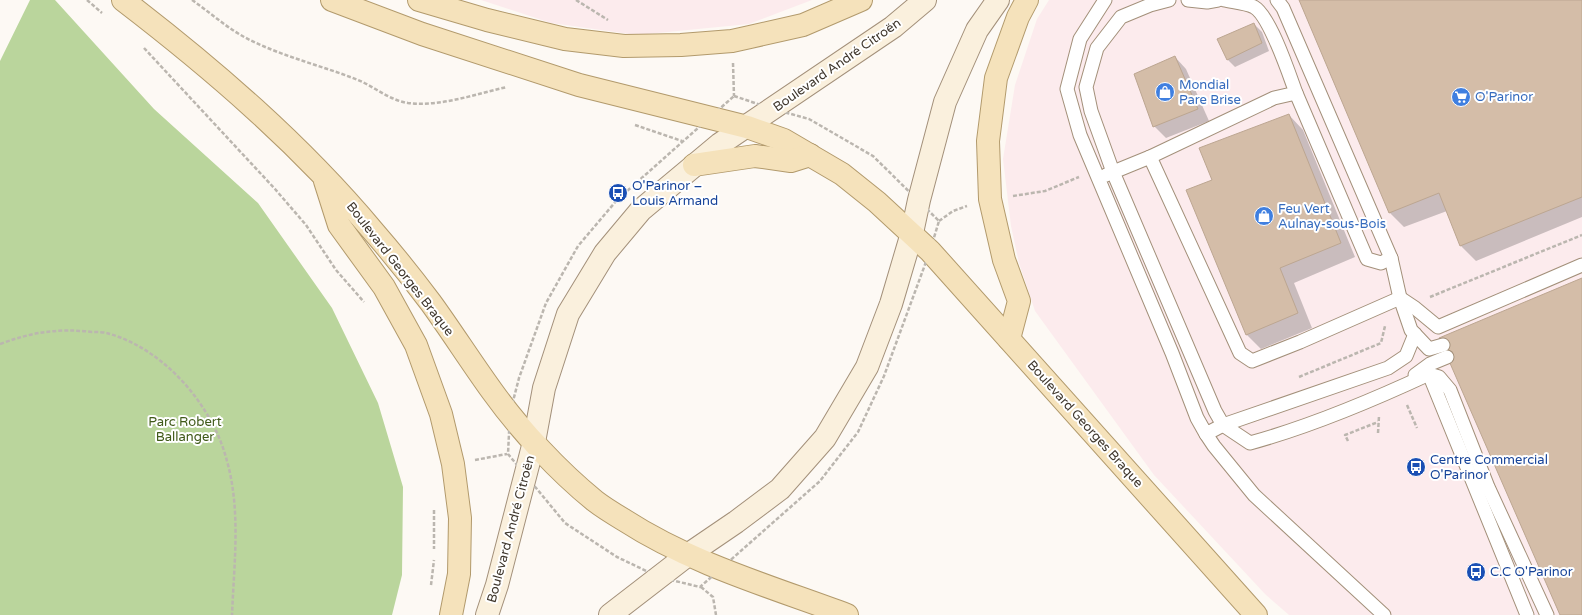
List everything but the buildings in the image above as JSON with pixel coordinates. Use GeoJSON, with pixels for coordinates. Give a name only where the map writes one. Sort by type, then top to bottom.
{"type":"FeatureCollection","features":[{"type":"Feature","properties":{"kind":"main road","name":"Boulevard Georges Braque"},"geometry":{"type":"LineString","coordinates":[[123,0],[152,22],[264,118],[323,174],[374,231],[421,291],[494,394],[534,442],[564,474],[597,502],[645,534],[689,554]]}},
{"type":"Feature","properties":{"kind":"main road"},"geometry":{"type":"LineString","coordinates":[[332,0],[422,34],[579,85],[747,127]]}},
{"type":"Feature","properties":{"kind":"main road"},"geometry":{"type":"LineString","coordinates":[[419,0],[487,20],[573,40],[624,46],[681,45],[732,40],[803,25],[861,0]]}},
{"type":"Feature","properties":{"kind":"main road","name":"Boulevard André Citroën"},"geometry":{"type":"LineString","coordinates":[[487,615],[497,585],[534,442],[544,388],[568,314],[605,254],[637,216],[720,144],[893,27],[925,0]]}},
{"type":"Feature","properties":{"kind":"main road"},"geometry":{"type":"LineString","coordinates":[[610,615],[689,554],[736,522],[780,489],[825,438],[867,367],[891,304],[912,233],[919,200],[945,102],[977,30],[998,0]]}},
{"type":"Feature","properties":{"kind":"main road"},"geometry":{"type":"LineString","coordinates":[[1009,339],[1019,302],[1004,260],[990,199],[988,141],[996,78],[1018,17],[1027,0]]}},
{"type":"Feature","properties":{"kind":"main road","name":"Boulevard Georges Braque"},"geometry":{"type":"LineString","coordinates":[[747,127],[784,140],[842,174],[912,233],[930,251],[1256,615]]}},
{"type":"Feature","properties":{"kind":"main road"},"geometry":{"type":"LineString","coordinates":[[694,165],[755,156],[791,161],[810,155]]}},
{"type":"Feature","properties":{"kind":"main road"},"geometry":{"type":"LineString","coordinates":[[323,174],[339,225],[384,287],[416,345],[441,414],[453,464],[460,518],[459,574],[451,615]]}},
{"type":"Feature","properties":{"kind":"main road"},"geometry":{"type":"LineString","coordinates":[[689,554],[721,568],[847,615]]}},
{"type":"Feature","properties":{"kind":"lane"},"geometry":{"type":"LineString","coordinates":[[1105,0],[1080,39],[1066,89],[1080,135],[1172,353],[1197,418],[1214,446],[1254,495],[1384,615]]}},
{"type":"Feature","properties":{"kind":"lane"},"geometry":{"type":"LineString","coordinates":[[1168,0],[1121,17],[1096,48],[1086,88],[1091,111],[1113,172],[1214,411],[1223,425],[1250,444],[1278,436],[1323,419],[1429,374],[1438,377],[1450,390],[1488,487],[1547,615]]}},
{"type":"Feature","properties":{"kind":"lane"},"geometry":{"type":"LineString","coordinates":[[1188,0],[1207,2],[1218,0]]}},
{"type":"Feature","properties":{"kind":"lane"},"geometry":{"type":"LineString","coordinates":[[1224,0],[1254,8],[1266,21],[1366,259],[1380,263],[1391,258]]}},
{"type":"Feature","properties":{"kind":"lane"},"geometry":{"type":"LineString","coordinates":[[1278,0],[1283,8],[1371,215],[1391,258],[1400,298],[1411,330],[1429,349],[1445,351],[1400,387]]}},
{"type":"Feature","properties":{"kind":"lane"},"geometry":{"type":"LineString","coordinates":[[1097,174],[1113,172],[1150,157],[1274,98],[1296,93]]}},
{"type":"Feature","properties":{"kind":"lane"},"geometry":{"type":"LineString","coordinates":[[1150,157],[1240,354],[1252,361],[1300,342],[1400,298]]}},
{"type":"Feature","properties":{"kind":"lane"},"geometry":{"type":"LineString","coordinates":[[1400,298],[1438,327],[1582,266]]}},
{"type":"Feature","properties":{"kind":"lane"},"geometry":{"type":"LineString","coordinates":[[1206,434],[1223,425],[1388,368],[1406,356],[1415,334]]}},
{"type":"Feature","properties":{"kind":"lane"},"geometry":{"type":"LineString","coordinates":[[1429,374],[1527,615]]}},
{"type":"Feature","properties":{"kind":"path"},"geometry":{"type":"LineString","coordinates":[[87,0],[104,14]]}},
{"type":"Feature","properties":{"kind":"path"},"geometry":{"type":"LineString","coordinates":[[192,0],[249,40],[359,81],[387,96],[407,103],[447,101],[509,86]]}},
{"type":"Feature","properties":{"kind":"path"},"geometry":{"type":"LineString","coordinates":[[732,40],[734,96],[772,109],[809,119],[873,156],[939,221]]}},
{"type":"Feature","properties":{"kind":"path"},"geometry":{"type":"LineString","coordinates":[[138,43],[275,189],[306,225],[336,270],[367,305]]}},
{"type":"Feature","properties":{"kind":"path"},"geometry":{"type":"LineString","coordinates":[[630,123],[682,141],[617,200],[578,246],[546,303],[519,378],[510,413],[508,454],[565,523],[617,557],[659,577],[700,587],[713,597],[716,615]]}},
{"type":"Feature","properties":{"kind":"path"},"geometry":{"type":"LineString","coordinates":[[700,587],[820,481],[858,432],[884,376],[930,251],[939,221],[953,211],[990,199],[1045,191],[1097,174]]}},
{"type":"Feature","properties":{"kind":"path"},"geometry":{"type":"LineString","coordinates":[[0,344],[22,336],[46,331],[78,330],[110,333],[143,348],[172,371],[194,393],[212,421],[227,460],[234,499],[236,541],[232,615]]}},
{"type":"Feature","properties":{"kind":"path"},"geometry":{"type":"LineString","coordinates":[[1348,441],[1346,436],[1378,422]]}},
{"type":"Feature","properties":{"kind":"path"},"geometry":{"type":"LineString","coordinates":[[434,509],[434,551]]}},
{"type":"Feature","properties":{"kind":"path"},"geometry":{"type":"LineString","coordinates":[[430,592],[434,559]]}},
{"type":"Feature","properties":{"kind":"shaded area"},"geometry":{"type":"Polygon","coordinates":[[[481,0],[812,0],[749,24],[637,35],[551,23],[481,0]]]}},
{"type":"Feature","properties":{"kind":"shaded area"},"geometry":{"type":"Polygon","coordinates":[[[1049,0],[1582,0],[1582,615],[1289,615],[1265,594],[1154,475],[1035,311],[1019,263],[1011,226],[1003,159],[1015,85],[1037,19],[1049,0]]]}},
{"type":"Feature","properties":{"kind":"green space","name":"Parc Robert Ballanger"},"geometry":{"type":"Polygon","coordinates":[[[30,0],[55,0],[154,109],[258,203],[332,308],[378,403],[403,487],[402,575],[392,615],[0,615],[0,61],[30,0]]]}},
{"type":"Feature","properties":{"kind":"place","name":"Mondial Pare Brise"},"geometry":{"type":"Point","coordinates":[1165,92]}},
{"type":"Feature","properties":{"kind":"place","name":"O'Parinor"},"geometry":{"type":"Point","coordinates":[1461,97]}},
{"type":"Feature","properties":{"kind":"place","name":"O'Parinor – Louis Armand"},"geometry":{"type":"Point","coordinates":[618,193]}},
{"type":"Feature","properties":{"kind":"place","name":"Feu Vert Aulnay-sous-Bois"},"geometry":{"type":"Point","coordinates":[1264,216]}},
{"type":"Feature","properties":{"kind":"place","name":"Centre Commercial O'Parinor"},"geometry":{"type":"Point","coordinates":[1416,467]}},
{"type":"Feature","properties":{"kind":"place","name":"C.C O'Parinor"},"geometry":{"type":"Point","coordinates":[1476,572]}}]}
